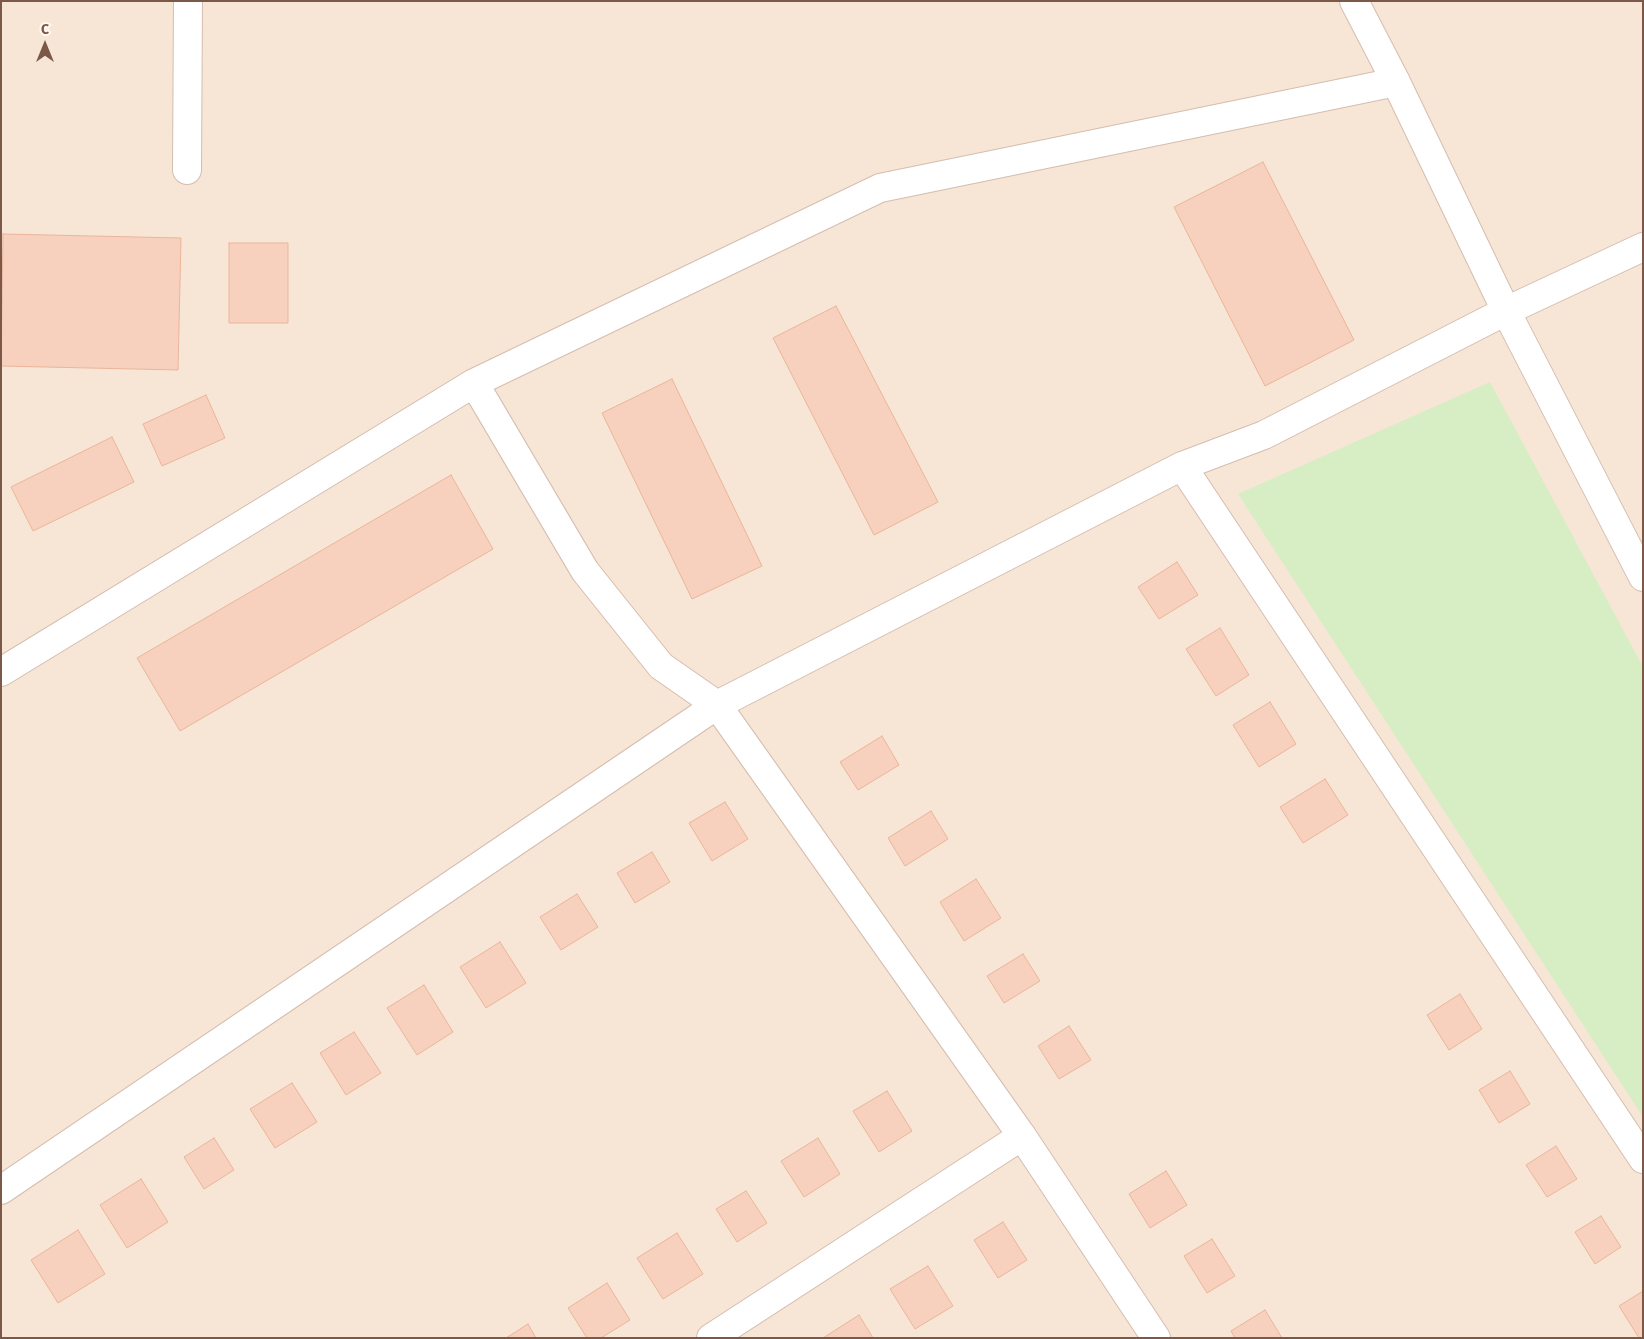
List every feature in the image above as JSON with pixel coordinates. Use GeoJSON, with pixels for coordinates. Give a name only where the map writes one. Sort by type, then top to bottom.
{"type":"FeatureCollection","features":[{"type":"Feature","properties":{"kind":"street"},"geometry":{"type":"LineString","coordinates":[[187,170],[188,1]]}},
{"type":"Feature","properties":{"kind":"street"},"geometry":{"type":"LineString","coordinates":[[1354,1],[1396,82],[1506,311],[1643,577]]}},
{"type":"Feature","properties":{"kind":"street"},"geometry":{"type":"LineString","coordinates":[[1,672],[474,383],[880,188],[1396,82]]}},
{"type":"Feature","properties":{"kind":"street"},"geometry":{"type":"LineString","coordinates":[[1,1190],[717,705],[1182,466],[1264,435],[1506,311],[1643,247]]}},
{"type":"Feature","properties":{"kind":"street"},"geometry":{"type":"LineString","coordinates":[[474,383],[585,571],[662,666],[717,705],[1022,1136],[1156,1338]]}},
{"type":"Feature","properties":{"kind":"street"},"geometry":{"type":"LineString","coordinates":[[1182,466],[1643,1159]]}},
{"type":"Feature","properties":{"kind":"street"},"geometry":{"type":"LineString","coordinates":[[711,1338],[1022,1136]]}},
{"type":"Feature","properties":{"kind":"shaded area"},"geometry":{"type":"Polygon","coordinates":[[[1,1],[1643,1],[1643,1338],[1,1338],[1,1]]]}},
{"type":"Feature","properties":{"kind":"green space"},"geometry":{"type":"Polygon","coordinates":[[[1490,382],[1643,667],[1643,1117],[1238,494],[1490,382]]]}},
{"type":"Feature","properties":{"kind":"building"},"geometry":{"type":"Polygon","coordinates":[[[1263,162],[1354,340],[1265,386],[1174,207],[1263,162]]]}},
{"type":"Feature","properties":{"kind":"building"},"geometry":{"type":"Polygon","coordinates":[[[3,234],[181,238],[178,370],[1,366],[3,234]]]}},
{"type":"Feature","properties":{"kind":"building"},"geometry":{"type":"Polygon","coordinates":[[[229,243],[288,243],[288,323],[229,323],[229,243]]]}},
{"type":"Feature","properties":{"kind":"building"},"geometry":{"type":"Polygon","coordinates":[[[836,306],[938,502],[874,535],[773,338],[836,306]]]}},
{"type":"Feature","properties":{"kind":"building"},"geometry":{"type":"Polygon","coordinates":[[[672,379],[762,566],[692,599],[602,413],[672,379]]]}},
{"type":"Feature","properties":{"kind":"building"},"geometry":{"type":"Polygon","coordinates":[[[206,395],[225,438],[162,466],[143,424],[206,395]]]}},
{"type":"Feature","properties":{"kind":"building"},"geometry":{"type":"Polygon","coordinates":[[[112,437],[134,482],[33,531],[11,487],[112,437]]]}},
{"type":"Feature","properties":{"kind":"building"},"geometry":{"type":"Polygon","coordinates":[[[451,475],[493,549],[180,731],[137,658],[451,475]]]}},
{"type":"Feature","properties":{"kind":"building"},"geometry":{"type":"Polygon","coordinates":[[[1177,562],[1198,595],[1159,619],[1138,587],[1177,562]]]}},
{"type":"Feature","properties":{"kind":"building"},"geometry":{"type":"Polygon","coordinates":[[[1220,628],[1249,675],[1216,696],[1186,649],[1220,628]]]}},
{"type":"Feature","properties":{"kind":"building"},"geometry":{"type":"Polygon","coordinates":[[[1270,702],[1296,744],[1259,767],[1233,725],[1270,702]]]}},
{"type":"Feature","properties":{"kind":"building"},"geometry":{"type":"Polygon","coordinates":[[[882,736],[899,765],[858,790],[840,762],[882,736]]]}},
{"type":"Feature","properties":{"kind":"building"},"geometry":{"type":"Polygon","coordinates":[[[1325,779],[1348,815],[1303,843],[1280,807],[1325,779]]]}},
{"type":"Feature","properties":{"kind":"building"},"geometry":{"type":"Polygon","coordinates":[[[725,802],[748,839],[712,861],[689,823],[725,802]]]}},
{"type":"Feature","properties":{"kind":"building"},"geometry":{"type":"Polygon","coordinates":[[[931,811],[948,839],[905,866],[888,838],[931,811]]]}},
{"type":"Feature","properties":{"kind":"building"},"geometry":{"type":"Polygon","coordinates":[[[652,852],[670,882],[635,903],[617,873],[652,852]]]}},
{"type":"Feature","properties":{"kind":"building"},"geometry":{"type":"Polygon","coordinates":[[[976,879],[1001,918],[964,941],[940,902],[976,879]]]}},
{"type":"Feature","properties":{"kind":"building"},"geometry":{"type":"Polygon","coordinates":[[[577,894],[598,927],[561,950],[540,917],[577,894]]]}},
{"type":"Feature","properties":{"kind":"building"},"geometry":{"type":"Polygon","coordinates":[[[500,942],[526,983],[486,1008],[460,967],[500,942]]]}},
{"type":"Feature","properties":{"kind":"building"},"geometry":{"type":"Polygon","coordinates":[[[1023,954],[1040,981],[1004,1003],[987,976],[1023,954]]]}},
{"type":"Feature","properties":{"kind":"building"},"geometry":{"type":"Polygon","coordinates":[[[424,985],[453,1032],[417,1055],[387,1008],[424,985]]]}},
{"type":"Feature","properties":{"kind":"building"},"geometry":{"type":"Polygon","coordinates":[[[1460,994],[1482,1029],[1449,1050],[1427,1015],[1460,994]]]}},
{"type":"Feature","properties":{"kind":"building"},"geometry":{"type":"Polygon","coordinates":[[[1069,1026],[1091,1060],[1059,1079],[1038,1046],[1069,1026]]]}},
{"type":"Feature","properties":{"kind":"building"},"geometry":{"type":"Polygon","coordinates":[[[354,1032],[381,1073],[346,1095],[320,1053],[354,1032]]]}},
{"type":"Feature","properties":{"kind":"building"},"geometry":{"type":"Polygon","coordinates":[[[1510,1071],[1530,1104],[1499,1123],[1479,1090],[1510,1071]]]}},
{"type":"Feature","properties":{"kind":"building"},"geometry":{"type":"Polygon","coordinates":[[[292,1083],[317,1122],[275,1148],[250,1109],[292,1083]]]}},
{"type":"Feature","properties":{"kind":"building"},"geometry":{"type":"Polygon","coordinates":[[[887,1091],[912,1131],[879,1152],[853,1111],[887,1091]]]}},
{"type":"Feature","properties":{"kind":"building"},"geometry":{"type":"Polygon","coordinates":[[[214,1138],[234,1170],[204,1189],[184,1157],[214,1138]]]}},
{"type":"Feature","properties":{"kind":"building"},"geometry":{"type":"Polygon","coordinates":[[[818,1138],[840,1174],[804,1197],[781,1161],[818,1138]]]}},
{"type":"Feature","properties":{"kind":"building"},"geometry":{"type":"Polygon","coordinates":[[[1556,1146],[1577,1179],[1547,1197],[1526,1165],[1556,1146]]]}},
{"type":"Feature","properties":{"kind":"building"},"geometry":{"type":"Polygon","coordinates":[[[1166,1171],[1187,1205],[1150,1228],[1129,1194],[1166,1171]]]}},
{"type":"Feature","properties":{"kind":"building"},"geometry":{"type":"Polygon","coordinates":[[[141,1179],[168,1222],[127,1248],[100,1205],[141,1179]]]}},
{"type":"Feature","properties":{"kind":"building"},"geometry":{"type":"Polygon","coordinates":[[[746,1191],[767,1223],[737,1242],[716,1209],[746,1191]]]}},
{"type":"Feature","properties":{"kind":"building"},"geometry":{"type":"Polygon","coordinates":[[[1601,1216],[1621,1247],[1595,1264],[1575,1232],[1601,1216]]]}},
{"type":"Feature","properties":{"kind":"building"},"geometry":{"type":"Polygon","coordinates":[[[1003,1222],[1027,1260],[998,1278],[974,1240],[1003,1222]]]}},
{"type":"Feature","properties":{"kind":"building"},"geometry":{"type":"Polygon","coordinates":[[[78,1230],[105,1274],[58,1303],[31,1260],[78,1230]]]}},
{"type":"Feature","properties":{"kind":"building"},"geometry":{"type":"Polygon","coordinates":[[[677,1233],[703,1274],[663,1299],[637,1258],[677,1233]]]}},
{"type":"Feature","properties":{"kind":"building"},"geometry":{"type":"Polygon","coordinates":[[[1212,1239],[1235,1276],[1207,1293],[1184,1256],[1212,1239]]]}},
{"type":"Feature","properties":{"kind":"building"},"geometry":{"type":"Polygon","coordinates":[[[928,1266],[953,1306],[915,1329],[890,1289],[928,1266]]]}},
{"type":"Feature","properties":{"kind":"building"},"geometry":{"type":"Polygon","coordinates":[[[607,1283],[630,1320],[601,1338],[587,1338],[568,1308],[607,1283]]]}},
{"type":"Feature","properties":{"kind":"building"},"geometry":{"type":"Polygon","coordinates":[[[1643,1291],[1643,1338],[1639,1338],[1619,1306],[1643,1291]]]}},
{"type":"Feature","properties":{"kind":"building"},"geometry":{"type":"Polygon","coordinates":[[[1265,1310],[1282,1338],[1235,1338],[1231,1331],[1265,1310]]]}},
{"type":"Feature","properties":{"kind":"building"},"geometry":{"type":"Polygon","coordinates":[[[859,1315],[873,1338],[823,1338],[859,1315]]]}},
{"type":"Feature","properties":{"kind":"building"},"geometry":{"type":"Polygon","coordinates":[[[528,1324],[536,1338],[506,1338],[528,1324]]]}}]}
